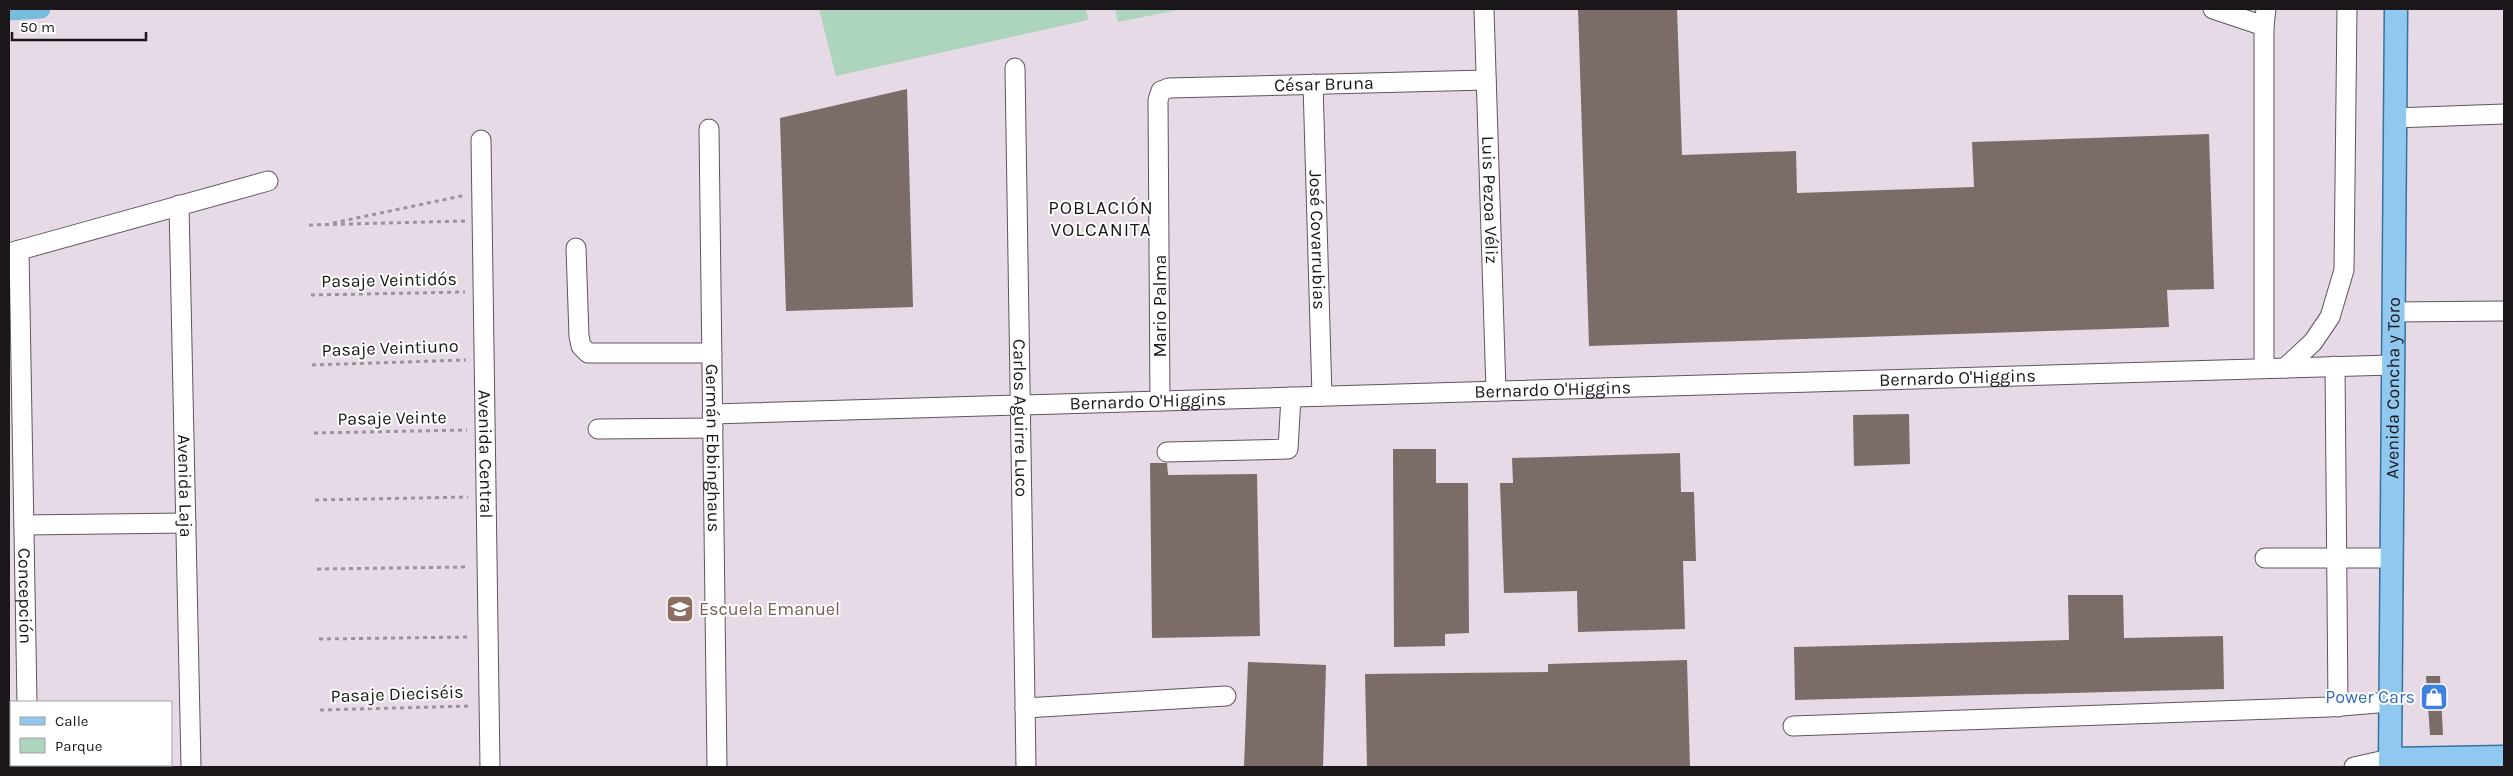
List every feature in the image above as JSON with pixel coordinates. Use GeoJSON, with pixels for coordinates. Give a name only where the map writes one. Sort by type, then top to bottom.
{"type":"FeatureCollection","features":[{"type":"Feature","properties":{"kind":"main road","name":"Avenida Concha y Toro"},"geometry":{"type":"LineString","coordinates":[[2390,763],[2396,9]]}},
{"type":"Feature","properties":{"kind":"main road"},"geometry":{"type":"LineString","coordinates":[[2390,763],[2504,756]]}},
{"type":"Feature","properties":{"kind":"street","name":"Luis Pezoa Véliz"},"geometry":{"type":"LineString","coordinates":[[1484,9],[1496,391]]}},
{"type":"Feature","properties":{"kind":"street"},"geometry":{"type":"LineString","coordinates":[[2213,9],[2265,17],[2264,368]]}},
{"type":"Feature","properties":{"kind":"street"},"geometry":{"type":"LineString","coordinates":[[2285,368],[2314,342],[2330,317],[2344,270],[2347,9]]}},
{"type":"Feature","properties":{"kind":"street","name":"Carlos Aguirre Luco"},"geometry":{"type":"LineString","coordinates":[[1015,68],[1026,767]]}},
{"type":"Feature","properties":{"kind":"street","name":"César Bruna"},"geometry":{"type":"LineString","coordinates":[[1161,91],[1169,88],[1486,80]]}},
{"type":"Feature","properties":{"kind":"street","name":"José Covarrubias"},"geometry":{"type":"LineString","coordinates":[[1313,84],[1322,396]]}},
{"type":"Feature","properties":{"kind":"street","name":"Mario Palma"},"geometry":{"type":"LineString","coordinates":[[1160,401],[1158,100],[1161,91]]}},
{"type":"Feature","properties":{"kind":"street"},"geometry":{"type":"LineString","coordinates":[[2394,118],[2504,114]]}},
{"type":"Feature","properties":{"kind":"street","name":"Germán Ebbinghaus"},"geometry":{"type":"LineString","coordinates":[[709,129],[717,767]]}},
{"type":"Feature","properties":{"kind":"street","name":"Avenida Central"},"geometry":{"type":"LineString","coordinates":[[481,140],[490,767]]}},
{"type":"Feature","properties":{"kind":"street"},"geometry":{"type":"LineString","coordinates":[[14,251],[268,181]]}},
{"type":"Feature","properties":{"kind":"street","name":"Avenida Laja"},"geometry":{"type":"LineString","coordinates":[[179,205],[191,767]]}},
{"type":"Feature","properties":{"kind":"street"},"geometry":{"type":"LineString","coordinates":[[576,248],[579,336],[581,346],[588,353],[712,354]]}},
{"type":"Feature","properties":{"kind":"street","name":"Concepción"},"geometry":{"type":"LineString","coordinates":[[14,251],[19,534],[27,701]]}},
{"type":"Feature","properties":{"kind":"street"},"geometry":{"type":"LineString","coordinates":[[2393,312],[2504,311]]}},
{"type":"Feature","properties":{"kind":"street","name":"Bernardo O'Higgins"},"geometry":{"type":"LineString","coordinates":[[598,430],[712,421],[1020,405],[2392,365]]}},
{"type":"Feature","properties":{"kind":"street"},"geometry":{"type":"LineString","coordinates":[[2335,366],[2338,706]]}},
{"type":"Feature","properties":{"kind":"street"},"geometry":{"type":"LineString","coordinates":[[1167,452],[1288,449],[1291,397]]}},
{"type":"Feature","properties":{"kind":"street"},"geometry":{"type":"LineString","coordinates":[[19,534],[186,523]]}},
{"type":"Feature","properties":{"kind":"street"},"geometry":{"type":"LineString","coordinates":[[2265,558],[2391,558]]}},
{"type":"Feature","properties":{"kind":"street"},"geometry":{"type":"LineString","coordinates":[[1025,708],[1226,696]]}},
{"type":"Feature","properties":{"kind":"street"},"geometry":{"type":"LineString","coordinates":[[1794,726],[2338,706],[2390,702]]}},
{"type":"Feature","properties":{"kind":"street"},"geometry":{"type":"LineString","coordinates":[[2359,767],[2390,763]]}},
{"type":"Feature","properties":{"kind":"path"},"geometry":{"type":"LineString","coordinates":[[325,225],[467,194]]}},
{"type":"Feature","properties":{"kind":"path"},"geometry":{"type":"LineString","coordinates":[[309,225],[467,221]]}},
{"type":"Feature","properties":{"kind":"path","name":"Pasaje Veintidós"},"geometry":{"type":"LineString","coordinates":[[310,295],[468,292]]}},
{"type":"Feature","properties":{"kind":"path","name":"Pasaje Veintiuno"},"geometry":{"type":"LineString","coordinates":[[312,365],[469,360]]}},
{"type":"Feature","properties":{"kind":"path","name":"Pasaje Veinte"},"geometry":{"type":"LineString","coordinates":[[314,433],[470,430]]}},
{"type":"Feature","properties":{"kind":"path"},"geometry":{"type":"LineString","coordinates":[[315,500],[471,496]]}},
{"type":"Feature","properties":{"kind":"path"},"geometry":{"type":"LineString","coordinates":[[317,569],[472,566]]}},
{"type":"Feature","properties":{"kind":"path"},"geometry":{"type":"LineString","coordinates":[[318,639],[472,637]]}},
{"type":"Feature","properties":{"kind":"path","name":"Pasaje Dieciséis"},"geometry":{"type":"LineString","coordinates":[[320,710],[474,706]]}},
{"type":"Feature","properties":{"kind":"green space"},"geometry":{"type":"Polygon","coordinates":[[[819,9],[1086,9],[1088,20],[836,76],[819,9]]]}},
{"type":"Feature","properties":{"kind":"green space"},"geometry":{"type":"Polygon","coordinates":[[[1115,9],[1183,9],[1118,22],[1115,9]]]}},
{"type":"Feature","properties":{"kind":"building"},"geometry":{"type":"Polygon","coordinates":[[[1578,9],[1677,9],[1682,155],[1796,151],[1797,193],[1974,187],[1972,142],[2209,134],[2214,289],[2167,290],[2169,327],[1589,346],[1578,9]]]}},
{"type":"Feature","properties":{"kind":"building"},"geometry":{"type":"Polygon","coordinates":[[[907,89],[913,307],[786,311],[780,118],[907,89]]]}},
{"type":"Feature","properties":{"kind":"building"},"geometry":{"type":"Polygon","coordinates":[[[1909,414],[1910,464],[1854,466],[1853,415],[1909,414]]]}},
{"type":"Feature","properties":{"kind":"building"},"geometry":{"type":"Polygon","coordinates":[[[1393,449],[1436,449],[1436,483],[1468,483],[1469,633],[1445,634],[1445,646],[1394,647],[1393,449]]]}},
{"type":"Feature","properties":{"kind":"building"},"geometry":{"type":"Polygon","coordinates":[[[1680,453],[1681,492],[1694,492],[1696,561],[1683,561],[1685,629],[1578,632],[1577,591],[1504,593],[1500,483],[1513,483],[1512,458],[1680,453]]]}},
{"type":"Feature","properties":{"kind":"building"},"geometry":{"type":"Polygon","coordinates":[[[1150,463],[1167,463],[1168,475],[1257,474],[1260,636],[1152,638],[1150,463]]]}},
{"type":"Feature","properties":{"kind":"building"},"geometry":{"type":"Polygon","coordinates":[[[2068,595],[2123,595],[2124,638],[2223,636],[2224,689],[1795,700],[1794,647],[2069,640],[2068,595]]]}},
{"type":"Feature","properties":{"kind":"building"},"geometry":{"type":"Polygon","coordinates":[[[1687,660],[1690,767],[1367,767],[1365,674],[1548,672],[1548,664],[1687,660]]]}},
{"type":"Feature","properties":{"kind":"building"},"geometry":{"type":"Polygon","coordinates":[[[1248,662],[1326,665],[1323,767],[1244,767],[1248,662]]]}},
{"type":"Feature","properties":{"kind":"building","name":"Power Cars"},"geometry":{"type":"Polygon","coordinates":[[[2426,676],[2440,676],[2443,735],[2430,735],[2426,676]]]}},
{"type":"Feature","properties":{"kind":"waterway"},"geometry":{"type":"LineString","coordinates":[[9,11],[41,9]]}},
{"type":"Feature","properties":{"kind":"place","name":"Escuela Emanuel"},"geometry":{"type":"Point","coordinates":[680,609]}},
{"type":"Feature","properties":{"kind":"place","name":"Power Cars"},"geometry":{"type":"Point","coordinates":[2434,697]}},
{"type":"Feature","properties":{"kind":"district","name":"POBLACIÓN VOLCANITA"},"geometry":{"type":"Point","coordinates":[1101,219]}}]}
